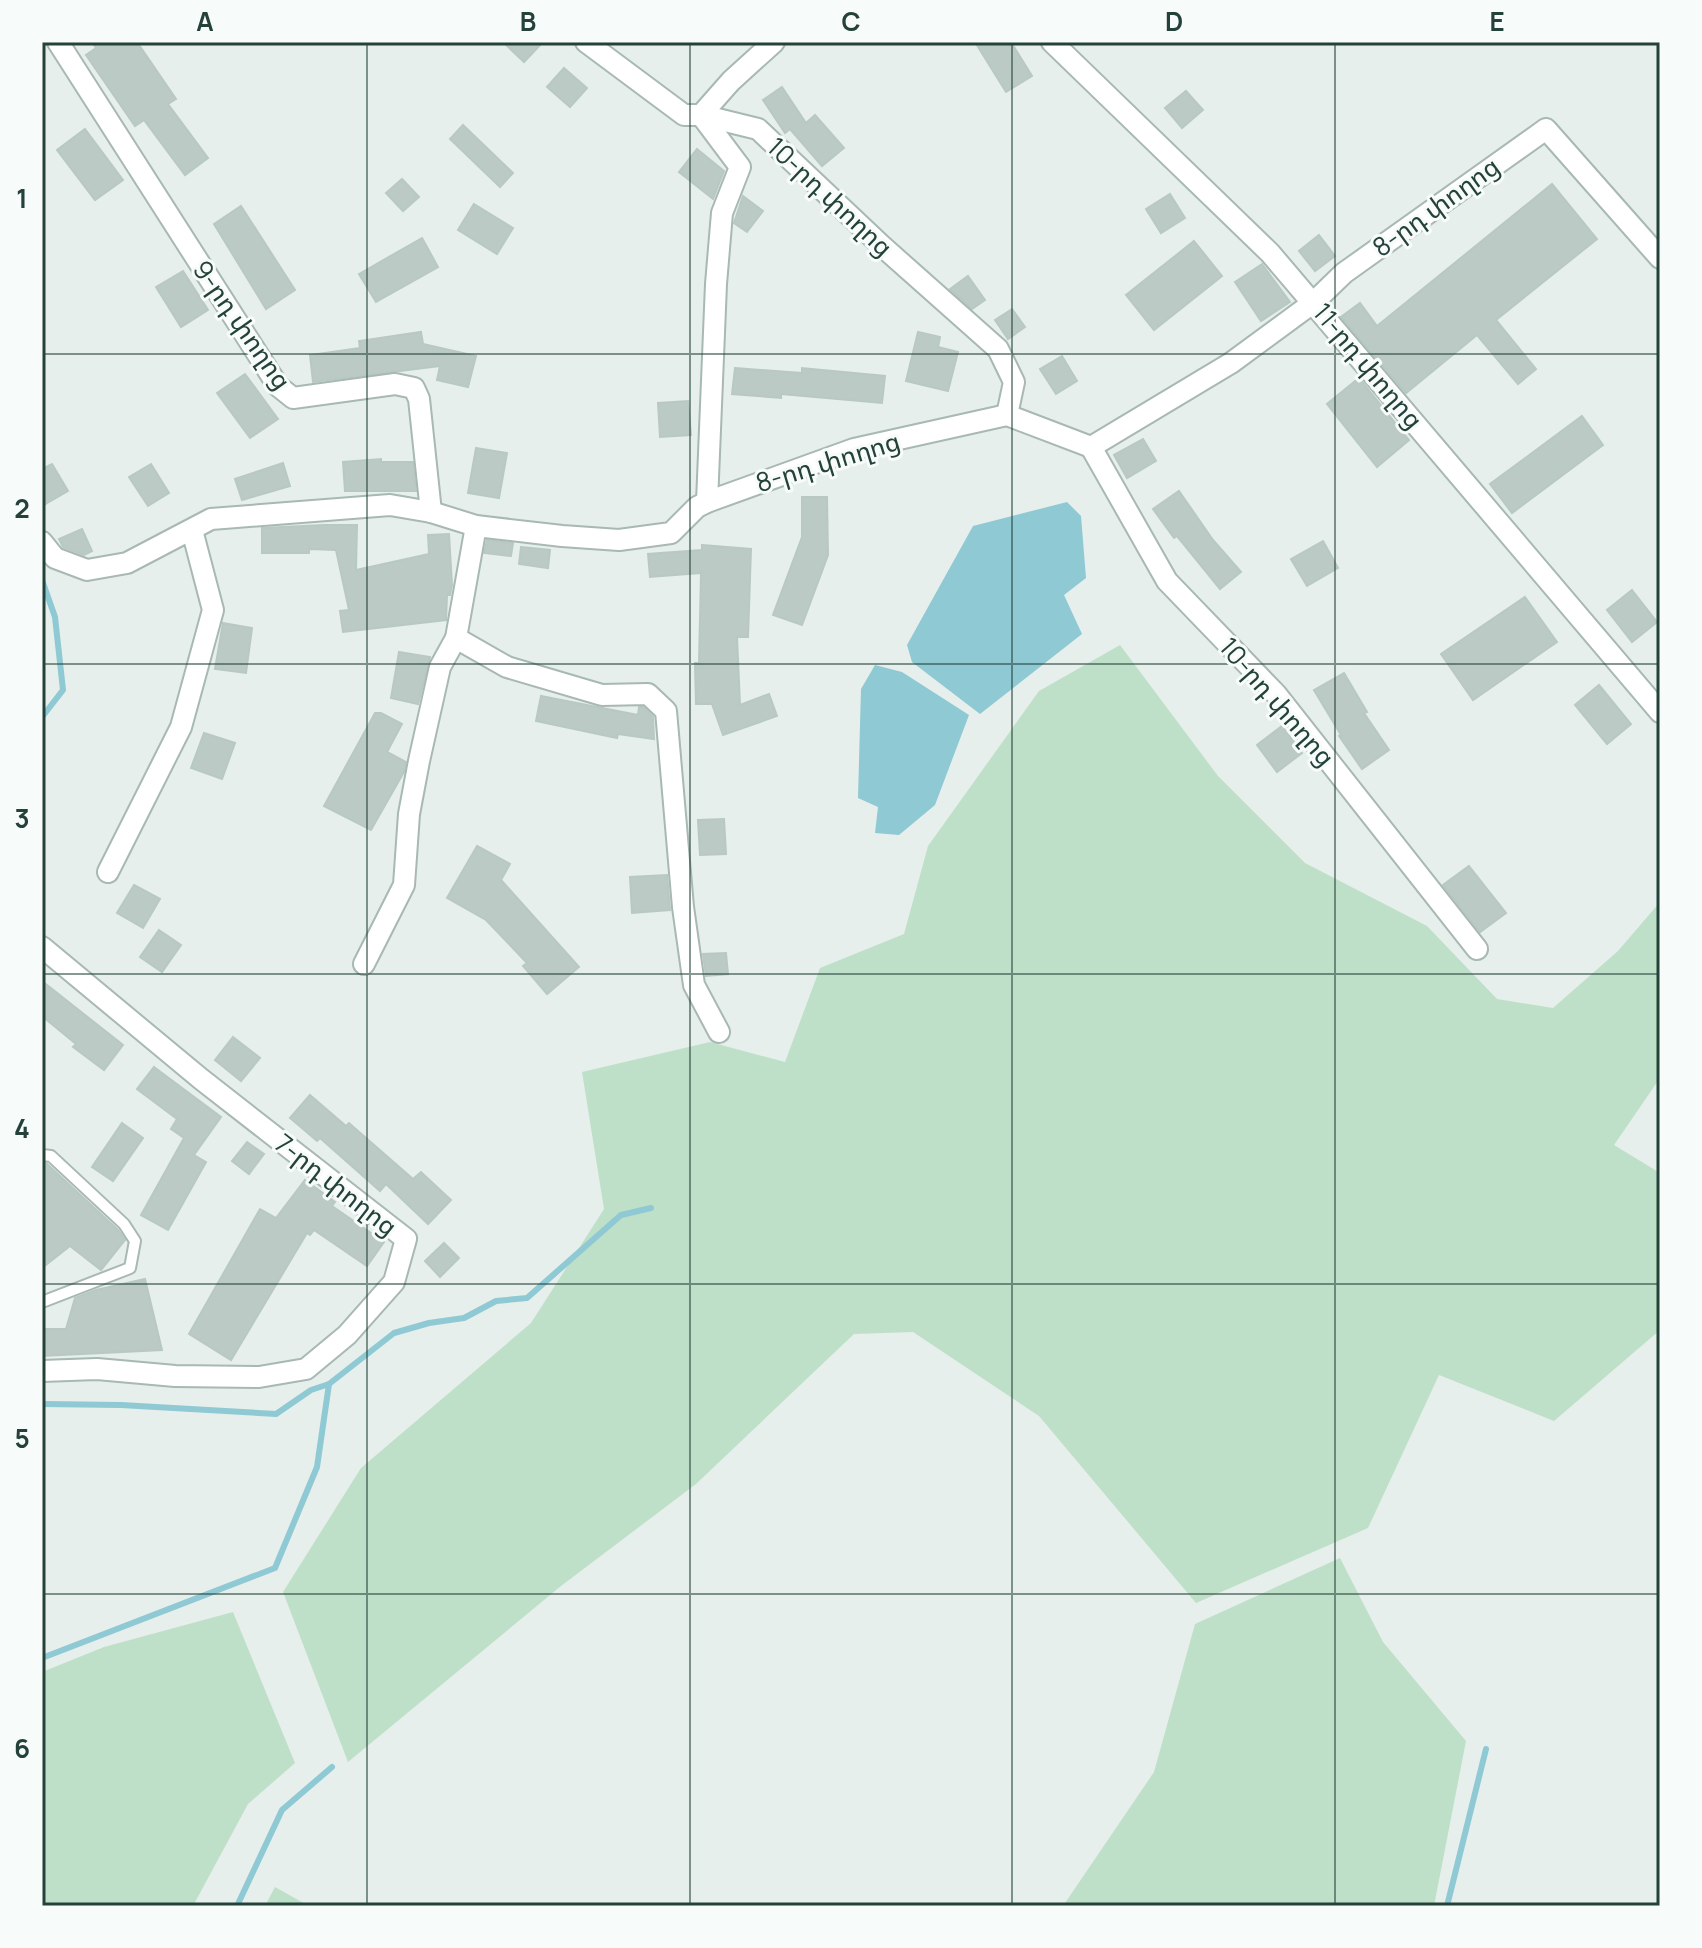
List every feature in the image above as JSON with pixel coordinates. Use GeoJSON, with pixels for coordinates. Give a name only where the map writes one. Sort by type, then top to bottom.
{"type":"FeatureCollection","features":[{"type":"Feature","properties":{"kind":"street","name":"9-րդ փողոց"},"geometry":{"type":"LineString","coordinates":[[58,42],[278,386],[293,398],[395,384],[414,388],[419,399],[431,512]]}},
{"type":"Feature","properties":{"kind":"street","name":"10-րդ փողոց"},"geometry":{"type":"LineString","coordinates":[[586,42],[684,115],[701,115],[758,129],[882,246],[998,349],[1014,382],[1007,415]]}},
{"type":"Feature","properties":{"kind":"street"},"geometry":{"type":"LineString","coordinates":[[707,502],[722,213],[740,167],[701,115],[731,81],[774,42]]}},
{"type":"Feature","properties":{"kind":"street","name":"11-րդ փողոց"},"geometry":{"type":"LineString","coordinates":[[1052,42],[1270,253],[1660,712]]}},
{"type":"Feature","properties":{"kind":"street","name":"8-րդ փողոց"},"geometry":{"type":"LineString","coordinates":[[1091,447],[1231,363],[1314,302],[1344,273],[1546,129],[1660,258]]}},
{"type":"Feature","properties":{"kind":"street","name":"8-րդ փողոց"},"geometry":{"type":"LineString","coordinates":[[42,542],[55,558],[87,570],[127,563],[211,519],[390,505],[431,512],[476,526],[619,540],[671,533],[697,507],[707,502],[854,449],[1007,415]]}},
{"type":"Feature","properties":{"kind":"street"},"geometry":{"type":"LineString","coordinates":[[1007,415],[1091,447]]}},
{"type":"Feature","properties":{"kind":"street","name":"10-րդ փողոց"},"geometry":{"type":"LineString","coordinates":[[1091,447],[1167,581],[1276,694],[1477,949]]}},
{"type":"Feature","properties":{"kind":"street"},"geometry":{"type":"LineString","coordinates":[[364,964],[404,885],[409,814],[419,761],[440,667],[456,638],[476,526]]}},
{"type":"Feature","properties":{"kind":"street"},"geometry":{"type":"LineString","coordinates":[[108,872],[181,727],[213,610],[192,530]]}},
{"type":"Feature","properties":{"kind":"street"},"geometry":{"type":"LineString","coordinates":[[456,638],[507,667],[602,695],[648,694],[666,711],[683,907],[694,985],[719,1032]]}},
{"type":"Feature","properties":{"kind":"street","name":"7-րդ փողոց"},"geometry":{"type":"LineString","coordinates":[[42,947],[201,1079],[406,1239],[394,1282],[347,1335],[306,1369],[259,1377],[175,1376],[97,1369],[42,1371]]}},
{"type":"Feature","properties":{"kind":"lane"},"geometry":{"type":"LineString","coordinates":[[42,1155],[51,1156],[124,1224],[135,1241],[130,1268],[42,1302]]}},
{"type":"Feature","properties":{"kind":"green space"},"geometry":{"type":"Polygon","coordinates":[[[1120,645],[1218,776],[1305,863],[1427,926],[1497,999],[1553,1008],[1618,951],[1660,902],[1660,1078],[1614,1145],[1660,1173],[1660,1330],[1554,1421],[1439,1375],[1368,1528],[1196,1603],[1039,1416],[913,1332],[854,1334],[696,1484],[561,1586],[348,1762],[283,1592],[361,1468],[531,1323],[604,1209],[582,1072],[710,1042],[785,1062],[820,968],[904,934],[928,846],[1039,691],[1120,645]]]}},
{"type":"Feature","properties":{"kind":"green space"},"geometry":{"type":"Polygon","coordinates":[[[1340,1558],[1383,1642],[1466,1741],[1434,1906],[1063,1906],[1154,1772],[1195,1624],[1340,1558]]]}},
{"type":"Feature","properties":{"kind":"green space"},"geometry":{"type":"Polygon","coordinates":[[[233,1612],[295,1763],[248,1804],[193,1906],[42,1906],[42,1672],[104,1647],[233,1612]]]}},
{"type":"Feature","properties":{"kind":"green space"},"geometry":{"type":"Polygon","coordinates":[[[275,1887],[309,1906],[265,1906],[275,1887]]]}},
{"type":"Feature","properties":{"kind":"water"},"geometry":{"type":"Polygon","coordinates":[[[1067,502],[1081,516],[1086,578],[1064,595],[1082,634],[980,714],[912,662],[907,645],[973,526],[1067,502]]]}},
{"type":"Feature","properties":{"kind":"water"},"geometry":{"type":"Polygon","coordinates":[[[875,665],[902,672],[969,715],[935,805],[899,835],[875,833],[878,807],[858,798],[861,689],[875,665]]]}},
{"type":"Feature","properties":{"kind":"building"},"geometry":{"type":"Polygon","coordinates":[[[92,42],[137,42],[176,99],[168,104],[208,158],[185,175],[144,120],[135,126],[86,55],[96,48],[92,42]]]}},
{"type":"Feature","properties":{"kind":"building"},"geometry":{"type":"Polygon","coordinates":[[[503,42],[543,42],[524,62],[503,42]]]}},
{"type":"Feature","properties":{"kind":"building"},"geometry":{"type":"Polygon","coordinates":[[[975,42],[1011,42],[1032,76],[1006,92],[975,42]]]}},
{"type":"Feature","properties":{"kind":"building"},"geometry":{"type":"Polygon","coordinates":[[[564,68],[587,88],[570,107],[547,87],[564,68]]]}},
{"type":"Feature","properties":{"kind":"building"},"geometry":{"type":"Polygon","coordinates":[[[782,87],[806,123],[815,115],[844,148],[822,166],[790,129],[785,133],[763,100],[782,87]]]}},
{"type":"Feature","properties":{"kind":"building"},"geometry":{"type":"Polygon","coordinates":[[[1186,91],[1203,110],[1182,128],[1165,108],[1186,91]]]}},
{"type":"Feature","properties":{"kind":"building"},"geometry":{"type":"Polygon","coordinates":[[[463,125],[513,173],[500,187],[450,139],[463,125]]]}},
{"type":"Feature","properties":{"kind":"building"},"geometry":{"type":"Polygon","coordinates":[[[85,129],[123,180],[95,200],[57,150],[85,129]]]}},
{"type":"Feature","properties":{"kind":"building"},"geometry":{"type":"Polygon","coordinates":[[[697,149],[724,171],[713,199],[679,172],[697,149]]]}},
{"type":"Feature","properties":{"kind":"building"},"geometry":{"type":"Polygon","coordinates":[[[402,179],[419,197],[403,211],[386,193],[402,179]]]}},
{"type":"Feature","properties":{"kind":"building"},"geometry":{"type":"Polygon","coordinates":[[[1552,184],[1597,239],[1496,320],[1536,369],[1518,384],[1477,335],[1406,393],[1341,317],[1360,303],[1377,326],[1552,184]]]}},
{"type":"Feature","properties":{"kind":"building"},"geometry":{"type":"Polygon","coordinates":[[[1170,194],[1185,218],[1161,233],[1146,209],[1170,194]]]}},
{"type":"Feature","properties":{"kind":"building"},"geometry":{"type":"Polygon","coordinates":[[[743,196],[763,211],[747,232],[734,223],[743,196]]]}},
{"type":"Feature","properties":{"kind":"building"},"geometry":{"type":"Polygon","coordinates":[[[474,204],[513,228],[497,254],[458,230],[474,204]]]}},
{"type":"Feature","properties":{"kind":"building"},"geometry":{"type":"Polygon","coordinates":[[[241,206],[295,290],[266,309],[214,224],[241,206]]]}},
{"type":"Feature","properties":{"kind":"building"},"geometry":{"type":"Polygon","coordinates":[[[1319,235],[1335,256],[1315,271],[1299,251],[1319,235]]]}},
{"type":"Feature","properties":{"kind":"building"},"geometry":{"type":"Polygon","coordinates":[[[422,238],[438,267],[376,302],[359,274],[422,238]]]}},
{"type":"Feature","properties":{"kind":"building"},"geometry":{"type":"Polygon","coordinates":[[[1194,241],[1222,276],[1154,330],[1126,295],[1194,241]]]}},
{"type":"Feature","properties":{"kind":"building"},"geometry":{"type":"Polygon","coordinates":[[[1262,264],[1290,302],[1261,321],[1235,282],[1262,264]]]}},
{"type":"Feature","properties":{"kind":"building"},"geometry":{"type":"Polygon","coordinates":[[[183,271],[208,310],[181,327],[156,287],[183,271]]]}},
{"type":"Feature","properties":{"kind":"building"},"geometry":{"type":"Polygon","coordinates":[[[968,276],[985,300],[972,309],[950,289],[968,276]]]}},
{"type":"Feature","properties":{"kind":"building"},"geometry":{"type":"Polygon","coordinates":[[[1012,309],[1025,327],[1008,339],[995,320],[1012,309]]]}},
{"type":"Feature","properties":{"kind":"building"},"geometry":{"type":"Polygon","coordinates":[[[421,332],[423,344],[476,356],[468,387],[437,380],[440,366],[313,382],[310,355],[360,348],[359,341],[421,332]]]}},
{"type":"Feature","properties":{"kind":"building"},"geometry":{"type":"Polygon","coordinates":[[[918,332],[940,337],[938,347],[958,352],[948,391],[906,381],[918,332]]]}},
{"type":"Feature","properties":{"kind":"building"},"geometry":{"type":"Polygon","coordinates":[[[1062,356],[1077,381],[1056,394],[1040,369],[1062,356]]]}},
{"type":"Feature","properties":{"kind":"building"},"geometry":{"type":"Polygon","coordinates":[[[735,368],[802,373],[802,368],[885,376],[882,403],[781,394],[781,398],[732,394],[735,368]]]}},
{"type":"Feature","properties":{"kind":"building"},"geometry":{"type":"Polygon","coordinates":[[[245,374],[278,419],[250,438],[217,393],[245,374]]]}},
{"type":"Feature","properties":{"kind":"building"},"geometry":{"type":"Polygon","coordinates":[[[1359,378],[1409,440],[1377,467],[1327,404],[1359,378]]]}},
{"type":"Feature","properties":{"kind":"building"},"geometry":{"type":"Polygon","coordinates":[[[688,401],[691,435],[660,437],[658,403],[688,401]]]}},
{"type":"Feature","properties":{"kind":"building"},"geometry":{"type":"Polygon","coordinates":[[[1582,416],[1603,445],[1512,513],[1490,484],[1582,416]]]}},
{"type":"Feature","properties":{"kind":"building"},"geometry":{"type":"Polygon","coordinates":[[[1143,439],[1156,461],[1127,478],[1114,455],[1143,439]]]}},
{"type":"Feature","properties":{"kind":"building"},"geometry":{"type":"Polygon","coordinates":[[[476,448],[507,453],[499,498],[468,493],[476,448]]]}},
{"type":"Feature","properties":{"kind":"building"},"geometry":{"type":"Polygon","coordinates":[[[381,459],[381,462],[413,462],[416,491],[345,491],[343,462],[381,459]]]}},
{"type":"Feature","properties":{"kind":"building"},"geometry":{"type":"Polygon","coordinates":[[[283,463],[290,486],[242,500],[235,479],[283,463]]]}},
{"type":"Feature","properties":{"kind":"building"},"geometry":{"type":"Polygon","coordinates":[[[52,464],[68,491],[42,506],[42,469],[52,464]]]}},
{"type":"Feature","properties":{"kind":"building"},"geometry":{"type":"Polygon","coordinates":[[[151,464],[169,493],[148,506],[129,477],[151,464]]]}},
{"type":"Feature","properties":{"kind":"building"},"geometry":{"type":"Polygon","coordinates":[[[1179,491],[1213,540],[1241,572],[1220,589],[1177,536],[1174,538],[1153,509],[1179,491]]]}},
{"type":"Feature","properties":{"kind":"building"},"geometry":{"type":"Polygon","coordinates":[[[802,497],[827,497],[828,555],[802,625],[773,615],[802,537],[802,497]]]}},
{"type":"Feature","properties":{"kind":"building"},"geometry":{"type":"Polygon","coordinates":[[[357,525],[356,570],[429,554],[428,535],[449,534],[452,585],[450,595],[447,595],[446,620],[343,632],[340,611],[349,610],[336,550],[262,553],[262,528],[357,525]]]}},
{"type":"Feature","properties":{"kind":"building"},"geometry":{"type":"Polygon","coordinates":[[[82,529],[92,551],[84,555],[63,547],[59,539],[82,529]]]}},
{"type":"Feature","properties":{"kind":"building"},"geometry":{"type":"Polygon","coordinates":[[[487,540],[513,543],[511,556],[484,553],[487,540]]]}},
{"type":"Feature","properties":{"kind":"building"},"geometry":{"type":"Polygon","coordinates":[[[1323,541],[1338,568],[1307,586],[1291,559],[1323,541]]]}},
{"type":"Feature","properties":{"kind":"building"},"geometry":{"type":"Polygon","coordinates":[[[702,545],[751,549],[748,637],[737,637],[740,705],[769,694],[777,716],[723,735],[712,704],[696,704],[695,663],[699,663],[701,573],[650,577],[648,554],[702,550],[702,545]]]}},
{"type":"Feature","properties":{"kind":"building"},"geometry":{"type":"Polygon","coordinates":[[[521,547],[550,550],[548,568],[519,564],[521,547]]]}},
{"type":"Feature","properties":{"kind":"building"},"geometry":{"type":"Polygon","coordinates":[[[1632,590],[1657,622],[1632,642],[1607,610],[1632,590]]]}},
{"type":"Feature","properties":{"kind":"building"},"geometry":{"type":"Polygon","coordinates":[[[1525,597],[1557,642],[1473,700],[1441,654],[1525,597]]]}},
{"type":"Feature","properties":{"kind":"building"},"geometry":{"type":"Polygon","coordinates":[[[223,623],[252,628],[246,673],[215,669],[223,623]]]}},
{"type":"Feature","properties":{"kind":"building"},"geometry":{"type":"Polygon","coordinates":[[[399,652],[430,657],[418,704],[391,698],[399,652]]]}},
{"type":"Feature","properties":{"kind":"building"},"geometry":{"type":"Polygon","coordinates":[[[1344,673],[1367,712],[1364,713],[1389,750],[1362,769],[1339,736],[1314,690],[1344,673]]]}},
{"type":"Feature","properties":{"kind":"building"},"geometry":{"type":"Polygon","coordinates":[[[1599,685],[1631,724],[1607,744],[1575,705],[1599,685]]]}},
{"type":"Feature","properties":{"kind":"building"},"geometry":{"type":"Polygon","coordinates":[[[541,696],[638,715],[639,707],[643,707],[653,717],[654,739],[618,734],[617,738],[536,721],[541,696]]]}},
{"type":"Feature","properties":{"kind":"building"},"geometry":{"type":"Polygon","coordinates":[[[375,713],[402,724],[387,752],[406,762],[404,772],[371,830],[324,806],[375,713]]]}},
{"type":"Feature","properties":{"kind":"building"},"geometry":{"type":"Polygon","coordinates":[[[1282,726],[1302,753],[1277,772],[1257,745],[1282,726]]]}},
{"type":"Feature","properties":{"kind":"building"},"geometry":{"type":"Polygon","coordinates":[[[204,733],[235,743],[222,779],[191,768],[204,733]]]}},
{"type":"Feature","properties":{"kind":"building"},"geometry":{"type":"Polygon","coordinates":[[[724,819],[726,854],[700,855],[698,820],[724,819]]]}},
{"type":"Feature","properties":{"kind":"building"},"geometry":{"type":"Polygon","coordinates":[[[477,846],[510,864],[501,880],[579,967],[547,994],[523,966],[527,963],[486,920],[447,898],[477,846]]]}},
{"type":"Feature","properties":{"kind":"building"},"geometry":{"type":"Polygon","coordinates":[[[1469,866],[1506,913],[1480,932],[1443,885],[1469,866]]]}},
{"type":"Feature","properties":{"kind":"building"},"geometry":{"type":"Polygon","coordinates":[[[667,875],[670,910],[632,913],[630,877],[667,875]]]}},
{"type":"Feature","properties":{"kind":"building"},"geometry":{"type":"Polygon","coordinates":[[[134,885],[160,899],[143,928],[117,913],[134,885]]]}},
{"type":"Feature","properties":{"kind":"building"},"geometry":{"type":"Polygon","coordinates":[[[159,930],[181,945],[162,972],[140,957],[159,930]]]}},
{"type":"Feature","properties":{"kind":"building"},"geometry":{"type":"Polygon","coordinates":[[[726,953],[728,974],[706,976],[703,954],[726,953]]]}},
{"type":"Feature","properties":{"kind":"building"},"geometry":{"type":"Polygon","coordinates":[[[42,981],[123,1045],[104,1070],[73,1047],[76,1044],[42,1016],[42,981]]]}},
{"type":"Feature","properties":{"kind":"building"},"geometry":{"type":"Polygon","coordinates":[[[233,1037],[260,1058],[241,1081],[215,1060],[233,1037]]]}},
{"type":"Feature","properties":{"kind":"building"},"geometry":{"type":"Polygon","coordinates":[[[154,1067],[221,1117],[194,1155],[206,1162],[168,1230],[141,1215],[184,1138],[171,1129],[177,1119],[137,1089],[154,1067]]]}},
{"type":"Feature","properties":{"kind":"building"},"geometry":{"type":"Polygon","coordinates":[[[310,1095],[346,1126],[349,1123],[413,1179],[421,1172],[451,1200],[428,1224],[386,1184],[380,1191],[320,1138],[317,1141],[290,1118],[310,1095]]]}},
{"type":"Feature","properties":{"kind":"building"},"geometry":{"type":"Polygon","coordinates":[[[122,1123],[143,1138],[113,1181],[92,1167],[122,1123]]]}},
{"type":"Feature","properties":{"kind":"building"},"geometry":{"type":"Polygon","coordinates":[[[247,1142],[264,1154],[249,1174],[232,1161],[247,1142]]]}},
{"type":"Feature","properties":{"kind":"building"},"geometry":{"type":"Polygon","coordinates":[[[42,1163],[47,1164],[125,1240],[101,1270],[70,1246],[42,1268],[42,1163]]]}},
{"type":"Feature","properties":{"kind":"building"},"geometry":{"type":"Polygon","coordinates":[[[305,1180],[335,1202],[332,1206],[384,1242],[367,1266],[314,1230],[310,1235],[307,1233],[231,1360],[189,1334],[260,1209],[276,1218],[305,1180]]]}},
{"type":"Feature","properties":{"kind":"building"},"geometry":{"type":"Polygon","coordinates":[[[444,1243],[459,1258],[440,1277],[425,1261],[444,1243]]]}},
{"type":"Feature","properties":{"kind":"building"},"geometry":{"type":"Polygon","coordinates":[[[145,1279],[162,1350],[42,1356],[42,1329],[66,1329],[75,1298],[145,1279]]]}},
{"type":"Feature","properties":{"kind":"waterway"},"geometry":{"type":"LineString","coordinates":[[42,580],[55,617],[63,690],[42,717]]}},
{"type":"Feature","properties":{"kind":"waterway"},"geometry":{"type":"LineString","coordinates":[[42,1404],[276,1414],[311,1390],[329,1384],[394,1333],[429,1323],[464,1318],[496,1301],[527,1298],[621,1215],[651,1208]]}},
{"type":"Feature","properties":{"kind":"waterway"},"geometry":{"type":"LineString","coordinates":[[42,1658],[275,1568],[317,1467],[329,1384]]}},
{"type":"Feature","properties":{"kind":"waterway"},"geometry":{"type":"LineString","coordinates":[[1447,1906],[1486,1749]]}},
{"type":"Feature","properties":{"kind":"waterway"},"geometry":{"type":"LineString","coordinates":[[237,1906],[282,1810],[332,1767]]}}]}
